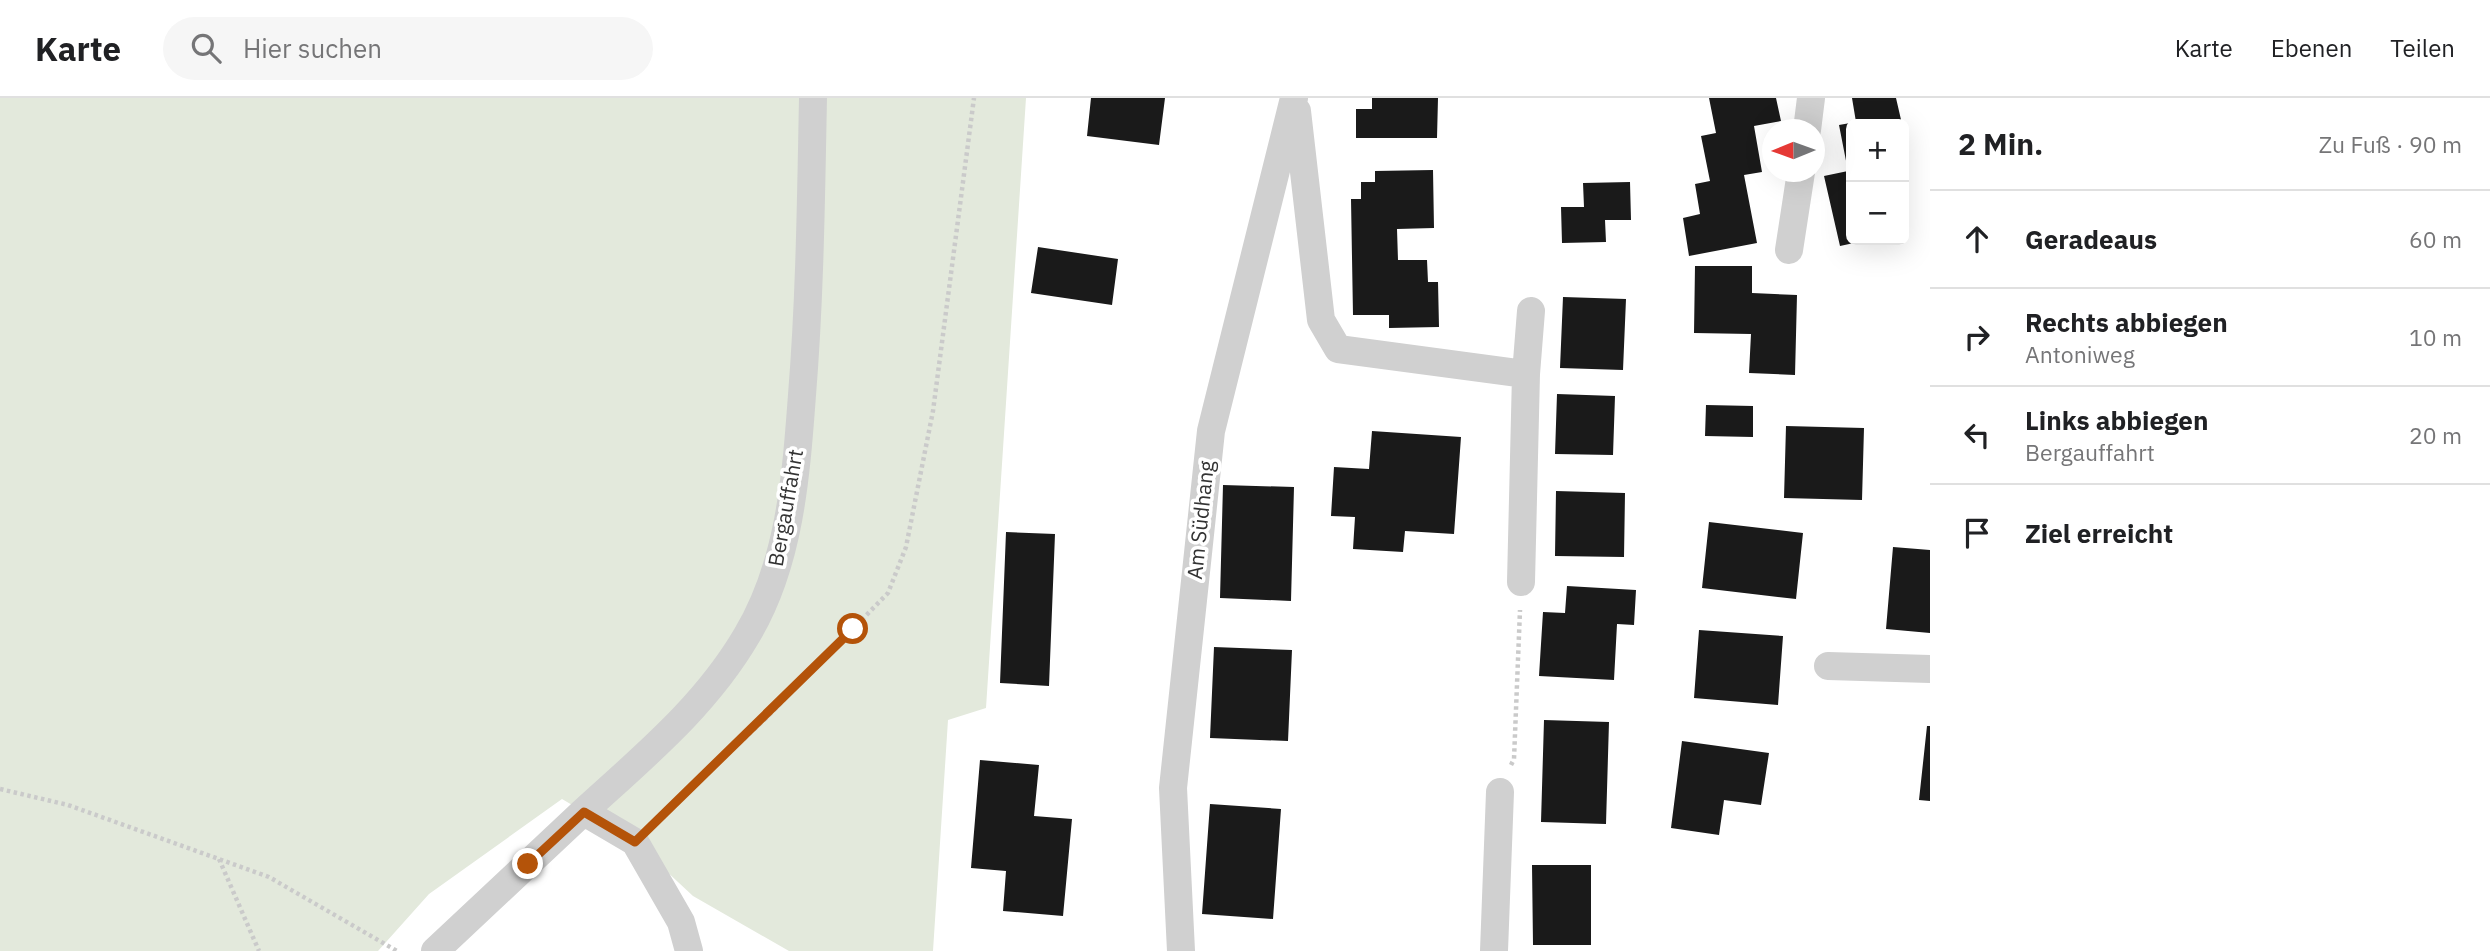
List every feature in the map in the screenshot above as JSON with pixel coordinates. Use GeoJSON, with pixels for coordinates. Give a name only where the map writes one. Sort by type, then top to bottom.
{"type":"FeatureCollection","features":[{"type":"Feature","properties":{"kind":"street","name":"Bergauffahrt"},"geometry":{"type":"LineString","coordinates":[[435,951],[663,741],[707,693],[748,634],[775,574],[788,524],[808,324],[813,98]]}},
{"type":"Feature","properties":{"kind":"street","name":"Am Südhang"},"geometry":{"type":"LineString","coordinates":[[1295,98],[1321,320],[1338,349],[1526,374]]}},
{"type":"Feature","properties":{"kind":"street","name":"Am Südhang"},"geometry":{"type":"LineString","coordinates":[[1181,951],[1173,789],[1211,430],[1295,98]]}},
{"type":"Feature","properties":{"kind":"street"},"geometry":{"type":"LineString","coordinates":[[1808,119],[1811,98]]}},
{"type":"Feature","properties":{"kind":"street"},"geometry":{"type":"LineString","coordinates":[[1789,250],[1799,182]]}},
{"type":"Feature","properties":{"kind":"street"},"geometry":{"type":"LineString","coordinates":[[1521,582],[1526,374],[1531,311]]}},
{"type":"Feature","properties":{"kind":"street"},"geometry":{"type":"LineString","coordinates":[[1828,666],[1930,668]]}},
{"type":"Feature","properties":{"kind":"street"},"geometry":{"type":"LineString","coordinates":[[1494,951],[1500,792]]}},
{"type":"Feature","properties":{"kind":"street"},"geometry":{"type":"LineString","coordinates":[[584,812],[635,842],[681,922],[689,951]]}},
{"type":"Feature","properties":{"kind":"path"},"geometry":{"type":"LineString","coordinates":[[635,842],[766,718],[888,593],[906,547],[933,411],[974,98]]}},
{"type":"Feature","properties":{"kind":"path"},"geometry":{"type":"LineString","coordinates":[[1500,792],[1514,759],[1521,582]]}},
{"type":"Feature","properties":{"kind":"path"},"geometry":{"type":"LineString","coordinates":[[0,789],[68,805],[269,877],[397,951]]}},
{"type":"Feature","properties":{"kind":"path"},"geometry":{"type":"LineString","coordinates":[[219,859],[259,951]]}},
{"type":"Feature","properties":{"kind":"shaded area"},"geometry":{"type":"Polygon","coordinates":[[[0,98],[1026,98],[986,708],[948,720],[933,951],[789,951],[693,896],[635,842],[562,799],[429,894],[378,951],[0,951],[0,98]]]}},
{"type":"Feature","properties":{"kind":"building"},"geometry":{"type":"Polygon","coordinates":[[[1091,98],[1165,98],[1159,145],[1087,136],[1091,98]]]}},
{"type":"Feature","properties":{"kind":"building"},"geometry":{"type":"Polygon","coordinates":[[[1372,98],[1438,98],[1437,138],[1356,138],[1356,109],[1372,109],[1372,98]]]}},
{"type":"Feature","properties":{"kind":"building"},"geometry":{"type":"Polygon","coordinates":[[[1709,98],[1776,98],[1781,119],[1762,119],[1762,125],[1754,126],[1762,172],[1744,175],[1757,243],[1689,256],[1683,218],[1700,214],[1695,184],[1710,181],[1701,136],[1716,133],[1709,98]]]}},
{"type":"Feature","properties":{"kind":"building"},"geometry":{"type":"Polygon","coordinates":[[[1852,98],[1896,98],[1901,119],[1856,119],[1852,98]]]}},
{"type":"Feature","properties":{"kind":"building"},"geometry":{"type":"Polygon","coordinates":[[[1846,124],[1846,161],[1839,125],[1846,124]]]}},
{"type":"Feature","properties":{"kind":"building"},"geometry":{"type":"Polygon","coordinates":[[[1433,170],[1434,228],[1397,229],[1398,260],[1427,260],[1428,282],[1438,282],[1439,327],[1389,328],[1389,315],[1353,315],[1351,199],[1361,199],[1361,182],[1375,182],[1375,171],[1433,170]]]}},
{"type":"Feature","properties":{"kind":"building"},"geometry":{"type":"Polygon","coordinates":[[[1846,171],[1846,245],[1840,246],[1825,176],[1846,171]]]}},
{"type":"Feature","properties":{"kind":"building"},"geometry":{"type":"Polygon","coordinates":[[[1630,182],[1631,220],[1605,220],[1606,242],[1562,243],[1561,207],[1584,207],[1583,183],[1630,182]]]}},
{"type":"Feature","properties":{"kind":"building"},"geometry":{"type":"Polygon","coordinates":[[[1038,247],[1118,259],[1112,305],[1031,293],[1038,247]]]}},
{"type":"Feature","properties":{"kind":"building"},"geometry":{"type":"Polygon","coordinates":[[[1695,266],[1752,266],[1752,293],[1797,295],[1795,375],[1749,373],[1751,334],[1694,333],[1695,266]]]}},
{"type":"Feature","properties":{"kind":"building"},"geometry":{"type":"Polygon","coordinates":[[[1563,297],[1626,299],[1623,370],[1560,368],[1563,297]]]}},
{"type":"Feature","properties":{"kind":"building"},"geometry":{"type":"Polygon","coordinates":[[[1557,394],[1615,396],[1613,455],[1555,454],[1557,394]]]}},
{"type":"Feature","properties":{"kind":"building"},"geometry":{"type":"Polygon","coordinates":[[[1706,405],[1753,406],[1753,437],[1705,436],[1706,405]]]}},
{"type":"Feature","properties":{"kind":"building"},"geometry":{"type":"Polygon","coordinates":[[[1786,426],[1864,428],[1862,500],[1784,498],[1786,426]]]}},
{"type":"Feature","properties":{"kind":"building"},"geometry":{"type":"Polygon","coordinates":[[[1372,431],[1461,437],[1454,534],[1405,531],[1403,552],[1353,549],[1355,517],[1331,516],[1334,467],[1369,469],[1372,431]]]}},
{"type":"Feature","properties":{"kind":"building"},"geometry":{"type":"Polygon","coordinates":[[[1223,485],[1294,487],[1291,601],[1220,598],[1223,485]]]}},
{"type":"Feature","properties":{"kind":"building"},"geometry":{"type":"Polygon","coordinates":[[[1556,491],[1625,493],[1624,557],[1555,556],[1556,491]]]}},
{"type":"Feature","properties":{"kind":"building"},"geometry":{"type":"Polygon","coordinates":[[[1709,522],[1803,533],[1796,599],[1702,588],[1709,522]]]}},
{"type":"Feature","properties":{"kind":"building"},"geometry":{"type":"Polygon","coordinates":[[[1006,532],[1055,534],[1049,686],[1000,683],[1006,532]]]}},
{"type":"Feature","properties":{"kind":"building"},"geometry":{"type":"Polygon","coordinates":[[[1893,547],[1930,550],[1930,633],[1886,629],[1893,547]]]}},
{"type":"Feature","properties":{"kind":"building"},"geometry":{"type":"Polygon","coordinates":[[[1567,586],[1636,590],[1634,625],[1617,624],[1614,680],[1539,676],[1543,612],[1565,613],[1567,586]]]}},
{"type":"Feature","properties":{"kind":"building"},"geometry":{"type":"Polygon","coordinates":[[[1699,630],[1783,636],[1778,705],[1694,698],[1699,630]]]}},
{"type":"Feature","properties":{"kind":"building"},"geometry":{"type":"Polygon","coordinates":[[[1214,647],[1292,650],[1288,741],[1210,738],[1214,647]]]}},
{"type":"Feature","properties":{"kind":"building"},"geometry":{"type":"Polygon","coordinates":[[[1544,720],[1609,722],[1606,824],[1541,822],[1544,720]]]}},
{"type":"Feature","properties":{"kind":"building"},"geometry":{"type":"Polygon","coordinates":[[[1927,726],[1930,726],[1930,801],[1919,800],[1927,726]]]}},
{"type":"Feature","properties":{"kind":"building"},"geometry":{"type":"Polygon","coordinates":[[[1682,741],[1769,753],[1761,805],[1724,800],[1719,835],[1671,828],[1682,741]]]}},
{"type":"Feature","properties":{"kind":"building"},"geometry":{"type":"Polygon","coordinates":[[[980,760],[1039,765],[1034,816],[1072,819],[1063,916],[1003,911],[1006,871],[971,868],[980,760]]]}},
{"type":"Feature","properties":{"kind":"building"},"geometry":{"type":"Polygon","coordinates":[[[1210,804],[1281,809],[1273,919],[1202,914],[1210,804]]]}},
{"type":"Feature","properties":{"kind":"building"},"geometry":{"type":"Polygon","coordinates":[[[1532,865],[1591,865],[1591,945],[1533,945],[1532,865]]]}},
{"type":"Feature","properties":{"kind":"route"},"geometry":{"type":"LineString","coordinates":[[528,864],[584,812],[635,842],[766,718],[853,629]]}}]}
